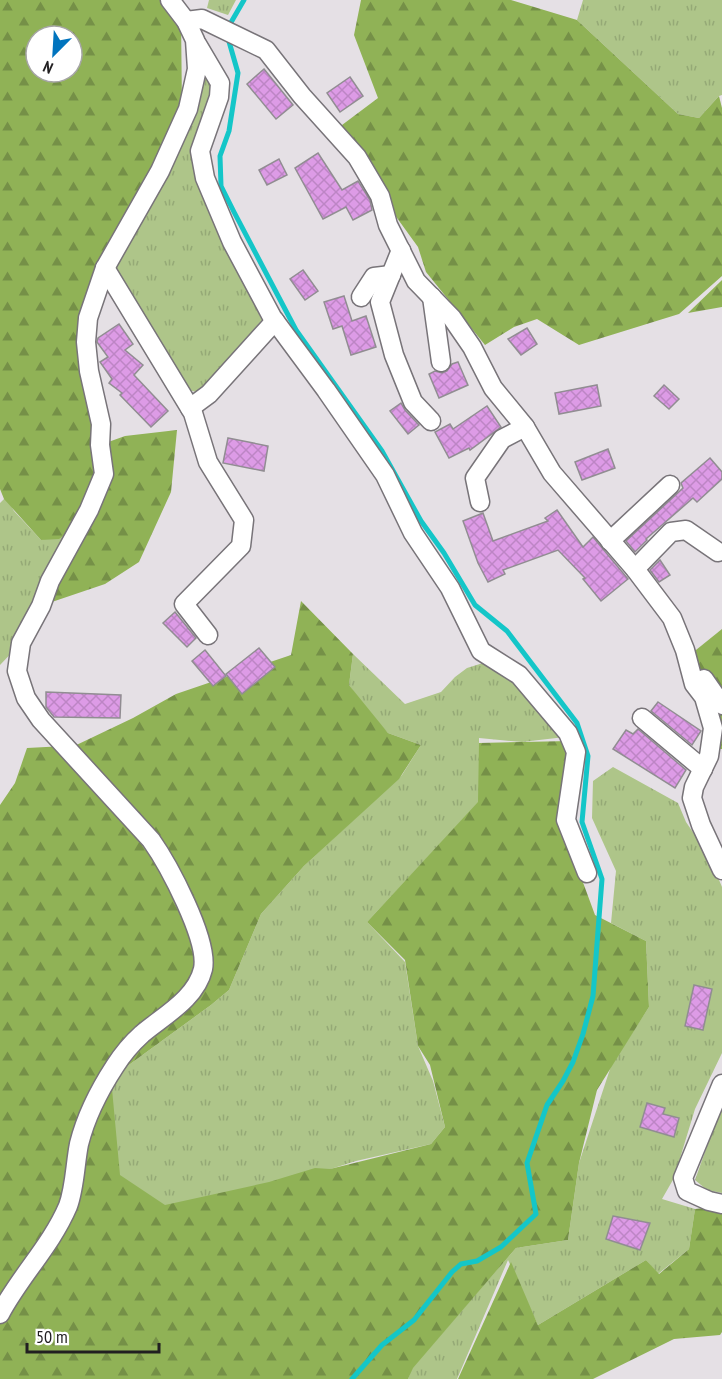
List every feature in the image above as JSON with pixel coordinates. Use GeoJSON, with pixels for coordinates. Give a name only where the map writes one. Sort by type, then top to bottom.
{"type":"FeatureCollection","features":[{"type":"Feature","properties":{"kind":"street"},"geometry":{"type":"LineString","coordinates":[[170,0],[186,21],[220,83],[219,97],[200,151],[205,178],[232,242],[275,321],[385,475],[413,533],[450,588],[481,651],[519,675],[568,733],[576,752],[566,820],[587,873]]}},
{"type":"Feature","properties":{"kind":"street"},"geometry":{"type":"LineString","coordinates":[[186,21],[202,19],[266,50],[302,96],[357,157],[380,196],[388,225],[416,281],[452,318],[472,347],[493,388],[525,427],[552,473],[634,569],[672,618],[685,650],[694,684],[704,697],[713,728],[710,756],[694,787],[692,798],[701,825],[722,870]]}},
{"type":"Feature","properties":{"kind":"street"},"geometry":{"type":"LineString","coordinates":[[0,1314],[10,1294],[50,1241],[69,1204],[80,1142],[96,1098],[116,1064],[140,1036],[192,992],[203,968],[199,936],[162,856],[151,840],[41,720],[26,698],[17,671],[21,643],[41,606],[50,581],[89,510],[104,474],[100,445],[101,424],[89,371],[86,342],[88,318],[105,268],[160,171],[188,110],[197,69],[195,40]]}},
{"type":"Feature","properties":{"kind":"street"},"geometry":{"type":"LineString","coordinates":[[400,250],[380,302],[391,345],[413,402],[431,421]]}},
{"type":"Feature","properties":{"kind":"street"},"geometry":{"type":"LineString","coordinates":[[105,268],[193,413],[207,462],[244,520],[241,546],[184,604],[208,635]]}},
{"type":"Feature","properties":{"kind":"street"},"geometry":{"type":"LineString","coordinates":[[361,297],[374,277],[391,275]]}},
{"type":"Feature","properties":{"kind":"street"},"geometry":{"type":"LineString","coordinates":[[432,297],[441,362]]}},
{"type":"Feature","properties":{"kind":"street"},"geometry":{"type":"LineString","coordinates":[[190,408],[210,394],[275,321]]}},
{"type":"Feature","properties":{"kind":"street"},"geometry":{"type":"LineString","coordinates":[[480,502],[475,478],[502,439],[525,427]]}},
{"type":"Feature","properties":{"kind":"street"},"geometry":{"type":"LineString","coordinates":[[610,541],[670,485]]}},
{"type":"Feature","properties":{"kind":"street"},"geometry":{"type":"LineString","coordinates":[[634,569],[671,532],[686,530],[718,552]]}},
{"type":"Feature","properties":{"kind":"street"},"geometry":{"type":"LineString","coordinates":[[685,650],[722,705]]}},
{"type":"Feature","properties":{"kind":"street"},"geometry":{"type":"LineString","coordinates":[[642,718],[703,769]]}},
{"type":"Feature","properties":{"kind":"street"},"geometry":{"type":"LineString","coordinates":[[722,1084],[683,1178],[687,1191],[722,1204]]}},
{"type":"Feature","properties":{"kind":"green space"},"geometry":{"type":"Polygon","coordinates":[[[0,0],[160,0],[181,16],[182,110],[90,285],[100,445],[125,436],[177,430],[171,492],[139,562],[105,584],[43,605],[77,526],[59,539],[41,540],[4,499],[0,489],[0,0]]]}},
{"type":"Feature","properties":{"kind":"green space"},"geometry":{"type":"Polygon","coordinates":[[[209,0],[236,0],[228,15],[207,8],[209,0]]]}},
{"type":"Feature","properties":{"kind":"green space"},"geometry":{"type":"Polygon","coordinates":[[[361,0],[511,0],[577,20],[678,114],[699,118],[719,96],[722,108],[722,276],[679,314],[579,345],[537,319],[514,327],[485,345],[426,272],[418,247],[334,131],[378,98],[354,35],[361,0]]]}},
{"type":"Feature","properties":{"kind":"green space"},"geometry":{"type":"Polygon","coordinates":[[[583,0],[722,0],[722,95],[699,118],[678,114],[577,20],[583,0]]]}},
{"type":"Feature","properties":{"kind":"green space"},"geometry":{"type":"Polygon","coordinates":[[[205,60],[219,97],[195,152],[229,253],[262,320],[200,393],[181,388],[111,274],[155,200],[205,60]]]}},
{"type":"Feature","properties":{"kind":"green space"},"geometry":{"type":"Polygon","coordinates":[[[722,280],[722,307],[688,313],[722,280]]]}},
{"type":"Feature","properties":{"kind":"green space"},"geometry":{"type":"Polygon","coordinates":[[[6,497],[14,511],[41,540],[75,530],[21,643],[0,665],[0,503],[6,497]]]}},
{"type":"Feature","properties":{"kind":"green space"},"geometry":{"type":"Polygon","coordinates":[[[301,601],[353,654],[349,685],[388,733],[421,745],[399,779],[304,866],[261,914],[229,990],[111,1078],[120,1175],[165,1205],[269,1182],[315,1168],[330,1169],[431,1144],[445,1127],[430,1065],[418,1046],[405,960],[367,922],[478,802],[479,743],[570,741],[560,820],[595,915],[646,941],[649,1007],[597,1090],[579,1163],[568,1240],[516,1248],[413,1368],[408,1379],[0,1379],[0,805],[15,783],[27,748],[65,746],[68,749],[133,718],[176,694],[291,655],[301,601]]]}},
{"type":"Feature","properties":{"kind":"green space"},"geometry":{"type":"Polygon","coordinates":[[[722,629],[722,749],[719,749],[691,654],[722,629]]]}},
{"type":"Feature","properties":{"kind":"green space"},"geometry":{"type":"Polygon","coordinates":[[[353,654],[405,704],[441,692],[467,668],[483,663],[512,675],[565,737],[522,742],[479,738],[479,802],[367,922],[405,962],[418,1046],[433,1081],[445,1127],[431,1144],[356,1161],[299,1179],[0,1379],[111,1078],[229,990],[261,914],[304,866],[402,775],[421,745],[388,733],[368,712],[349,685],[353,654]]]}},
{"type":"Feature","properties":{"kind":"green space"},"geometry":{"type":"Polygon","coordinates":[[[613,767],[678,803],[686,822],[709,856],[722,887],[722,1053],[695,1109],[674,1178],[662,1199],[695,1209],[689,1249],[658,1274],[646,1260],[538,1325],[508,1260],[457,1379],[408,1379],[412,1368],[516,1248],[568,1240],[579,1163],[611,1066],[649,1007],[646,941],[611,923],[616,871],[592,818],[593,781],[613,767]]]}},
{"type":"Feature","properties":{"kind":"green space"},"geometry":{"type":"Polygon","coordinates":[[[722,1104],[722,1193],[707,1190],[695,1180],[722,1104]]]}},
{"type":"Feature","properties":{"kind":"green space"},"geometry":{"type":"Polygon","coordinates":[[[704,1208],[722,1212],[722,1332],[720,1335],[674,1339],[593,1379],[458,1379],[511,1262],[538,1325],[646,1260],[659,1274],[689,1249],[695,1209],[704,1208]]]}},
{"type":"Feature","properties":{"kind":"building"},"geometry":{"type":"Polygon","coordinates":[[[264,69],[293,105],[276,119],[247,84],[264,69]]]}},
{"type":"Feature","properties":{"kind":"building"},"geometry":{"type":"Polygon","coordinates":[[[350,77],[363,96],[340,112],[327,93],[350,77]]]}},
{"type":"Feature","properties":{"kind":"building"},"geometry":{"type":"Polygon","coordinates":[[[318,153],[342,190],[358,181],[370,200],[372,210],[353,220],[346,207],[323,219],[295,168],[318,153]]]}},
{"type":"Feature","properties":{"kind":"building"},"geometry":{"type":"Polygon","coordinates":[[[279,159],[287,175],[267,185],[259,170],[279,159]]]}},
{"type":"Feature","properties":{"kind":"building"},"geometry":{"type":"Polygon","coordinates":[[[303,270],[318,291],[305,300],[290,279],[303,270]]]}},
{"type":"Feature","properties":{"kind":"building"},"geometry":{"type":"Polygon","coordinates":[[[344,296],[352,321],[366,316],[376,347],[351,355],[342,326],[333,329],[324,302],[344,296]]]}},
{"type":"Feature","properties":{"kind":"building"},"geometry":{"type":"Polygon","coordinates":[[[119,324],[133,344],[125,350],[143,365],[134,375],[168,411],[151,427],[120,395],[122,393],[109,383],[112,379],[100,362],[108,357],[97,342],[98,338],[119,324]]]}},
{"type":"Feature","properties":{"kind":"building"},"geometry":{"type":"Polygon","coordinates":[[[527,328],[537,344],[521,355],[508,339],[527,328]]]}},
{"type":"Feature","properties":{"kind":"building"},"geometry":{"type":"Polygon","coordinates":[[[458,362],[468,385],[439,398],[429,374],[435,371],[442,373],[447,371],[452,364],[458,362]]]}},
{"type":"Feature","properties":{"kind":"building"},"geometry":{"type":"Polygon","coordinates":[[[597,385],[601,406],[559,414],[555,393],[597,385]]]}},
{"type":"Feature","properties":{"kind":"building"},"geometry":{"type":"Polygon","coordinates":[[[664,385],[679,399],[669,409],[654,396],[664,385]]]}},
{"type":"Feature","properties":{"kind":"building"},"geometry":{"type":"Polygon","coordinates":[[[401,403],[419,425],[408,434],[390,411],[401,403]]]}},
{"type":"Feature","properties":{"kind":"building"},"geometry":{"type":"Polygon","coordinates":[[[487,406],[501,427],[470,450],[469,448],[449,458],[435,432],[450,424],[453,429],[487,406]]]}},
{"type":"Feature","properties":{"kind":"building"},"geometry":{"type":"Polygon","coordinates":[[[228,438],[268,446],[264,471],[223,463],[228,438]]]}},
{"type":"Feature","properties":{"kind":"building"},"geometry":{"type":"Polygon","coordinates":[[[608,449],[615,468],[582,480],[575,462],[608,449]]]}},
{"type":"Feature","properties":{"kind":"building"},"geometry":{"type":"Polygon","coordinates":[[[710,458],[722,472],[722,479],[697,502],[693,498],[646,539],[635,552],[626,541],[683,488],[681,483],[710,458]]]}},
{"type":"Feature","properties":{"kind":"building"},"geometry":{"type":"Polygon","coordinates":[[[557,510],[583,547],[593,537],[628,579],[601,601],[583,579],[585,578],[558,550],[503,570],[505,574],[488,582],[478,563],[463,521],[483,513],[493,541],[548,521],[545,518],[557,510]]]}},
{"type":"Feature","properties":{"kind":"building"},"geometry":{"type":"Polygon","coordinates":[[[660,560],[670,575],[659,582],[650,570],[660,560]]]}},
{"type":"Feature","properties":{"kind":"building"},"geometry":{"type":"Polygon","coordinates":[[[175,612],[196,638],[187,647],[163,623],[175,612]]]}},
{"type":"Feature","properties":{"kind":"building"},"geometry":{"type":"Polygon","coordinates":[[[259,648],[275,667],[242,694],[226,674],[259,648]]]}},
{"type":"Feature","properties":{"kind":"building"},"geometry":{"type":"Polygon","coordinates":[[[205,650],[226,676],[213,686],[192,661],[205,650]]]}},
{"type":"Feature","properties":{"kind":"building"},"geometry":{"type":"Polygon","coordinates":[[[46,692],[121,695],[120,718],[54,717],[46,707],[46,692]]]}},
{"type":"Feature","properties":{"kind":"building"},"geometry":{"type":"Polygon","coordinates":[[[658,702],[701,731],[692,745],[651,711],[658,702]]]}},
{"type":"Feature","properties":{"kind":"building"},"geometry":{"type":"Polygon","coordinates":[[[638,729],[686,770],[675,788],[613,749],[626,730],[633,734],[638,729]]]}},
{"type":"Feature","properties":{"kind":"building"},"geometry":{"type":"Polygon","coordinates":[[[694,985],[712,989],[703,1030],[685,1026],[694,985]]]}},
{"type":"Feature","properties":{"kind":"building"},"geometry":{"type":"Polygon","coordinates":[[[647,1103],[665,1108],[663,1114],[679,1118],[674,1137],[640,1127],[647,1103]]]}},
{"type":"Feature","properties":{"kind":"building"},"geometry":{"type":"Polygon","coordinates":[[[613,1216],[650,1223],[640,1250],[606,1239],[613,1216]]]}},
{"type":"Feature","properties":{"kind":"waterway"},"geometry":{"type":"LineString","coordinates":[[244,0],[226,31],[238,73],[229,131],[220,156],[221,186],[296,330],[382,451],[421,521],[444,553],[475,605],[507,631],[577,723],[588,756],[582,822],[602,879],[593,996],[583,1034],[573,1062],[547,1105],[527,1163],[536,1214],[501,1247],[477,1261],[461,1264],[452,1272],[414,1320],[382,1345],[352,1379]]}}]}
